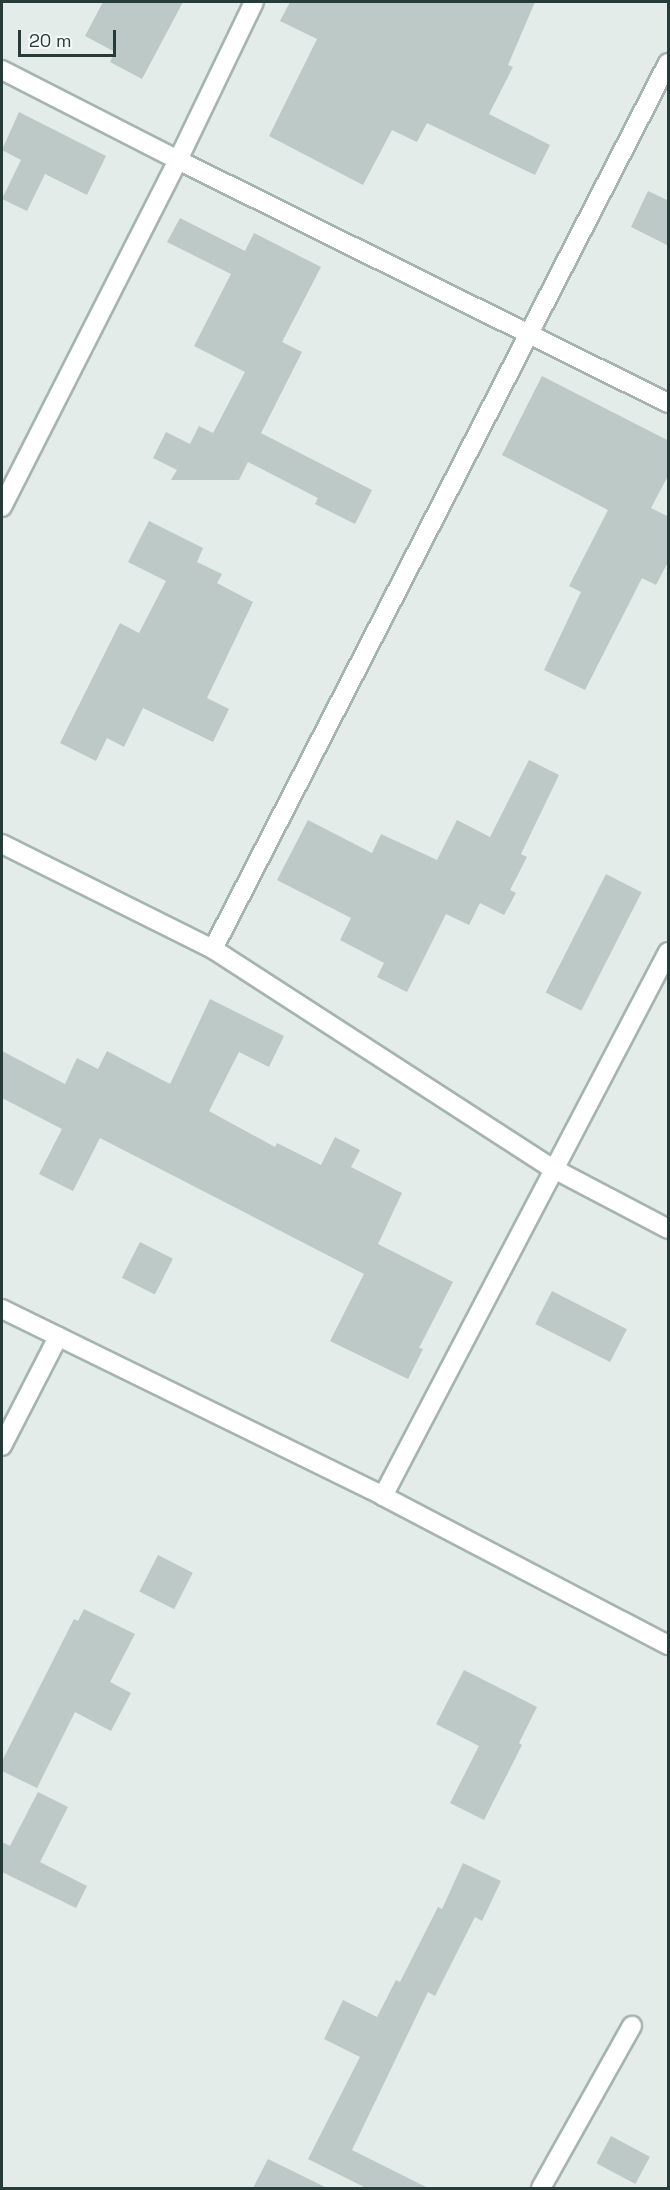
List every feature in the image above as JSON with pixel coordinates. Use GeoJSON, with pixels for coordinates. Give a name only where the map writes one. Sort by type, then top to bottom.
{"type":"FeatureCollection","features":[{"type":"Feature","properties":{"kind":"street"},"geometry":{"type":"LineString","coordinates":[[2,507],[178,160],[254,2]]}},
{"type":"Feature","properties":{"kind":"street"},"geometry":{"type":"LineString","coordinates":[[213,949],[669,63]]}},
{"type":"Feature","properties":{"kind":"street"},"geometry":{"type":"LineString","coordinates":[[2,70],[178,160],[669,403]]}},
{"type":"Feature","properties":{"kind":"street"},"geometry":{"type":"LineString","coordinates":[[2,844],[213,949],[552,1168],[669,1229]]}},
{"type":"Feature","properties":{"kind":"street"},"geometry":{"type":"LineString","coordinates":[[382,1496],[552,1168],[669,952]]}},
{"type":"Feature","properties":{"kind":"street"},"geometry":{"type":"LineString","coordinates":[[2,1309],[382,1496],[669,1645]]}},
{"type":"Feature","properties":{"kind":"street"},"geometry":{"type":"LineString","coordinates":[[2,1446],[58,1337]]}},
{"type":"Feature","properties":{"kind":"street"},"geometry":{"type":"LineString","coordinates":[[541,2188],[632,2026]]}},
{"type":"Feature","properties":{"kind":"building"},"geometry":{"type":"Polygon","coordinates":[[[103,2],[183,2],[142,79],[110,62],[115,52],[85,36],[103,2]]]}},
{"type":"Feature","properties":{"kind":"building"},"geometry":{"type":"Polygon","coordinates":[[[290,2],[535,2],[508,65],[513,67],[489,114],[550,145],[535,175],[427,123],[417,142],[392,130],[363,185],[269,136],[317,39],[280,21],[290,2]]]}},
{"type":"Feature","properties":{"kind":"building"},"geometry":{"type":"Polygon","coordinates":[[[19,112],[106,156],[87,195],[45,174],[27,211],[2,199],[21,160],[2,150],[19,112]]]}},
{"type":"Feature","properties":{"kind":"building"},"geometry":{"type":"Polygon","coordinates":[[[648,191],[669,201],[669,246],[631,227],[648,191]]]}},
{"type":"Feature","properties":{"kind":"building"},"geometry":{"type":"Polygon","coordinates":[[[180,218],[245,251],[254,233],[321,267],[282,342],[302,352],[261,433],[372,490],[355,524],[315,504],[318,498],[248,462],[239,480],[171,480],[177,470],[153,458],[166,432],[190,444],[199,426],[213,433],[245,372],[194,346],[231,274],[167,242],[180,218]]]}},
{"type":"Feature","properties":{"kind":"building"},"geometry":{"type":"Polygon","coordinates":[[[542,376],[669,441],[669,474],[651,508],[669,517],[669,560],[656,585],[642,578],[585,690],[544,670],[581,592],[569,586],[608,510],[502,455],[542,376]]]}},
{"type":"Feature","properties":{"kind":"building"},"geometry":{"type":"Polygon","coordinates":[[[149,521],[203,548],[197,562],[222,574],[217,583],[253,602],[207,698],[229,709],[213,742],[143,708],[124,747],[107,738],[96,761],[60,743],[120,623],[139,633],[166,581],[128,562],[149,521]]]}},
{"type":"Feature","properties":{"kind":"building"},"geometry":{"type":"Polygon","coordinates":[[[529,760],[559,775],[521,854],[527,857],[510,890],[516,893],[504,915],[480,903],[469,925],[446,914],[407,992],[377,977],[384,963],[340,940],[351,918],[277,880],[308,820],[372,853],[381,834],[437,860],[457,820],[490,837],[529,760]]]}},
{"type":"Feature","properties":{"kind":"building"},"geometry":{"type":"Polygon","coordinates":[[[606,874],[642,892],[581,1011],[546,993],[606,874]]]}},
{"type":"Feature","properties":{"kind":"building"},"geometry":{"type":"Polygon","coordinates":[[[210,999],[284,1036],[269,1067],[239,1052],[209,1111],[275,1147],[277,1143],[321,1165],[335,1137],[360,1150],[351,1167],[402,1193],[378,1244],[453,1282],[419,1348],[423,1349],[408,1379],[330,1341],[364,1274],[100,1138],[73,1191],[39,1174],[62,1129],[2,1098],[2,1051],[65,1084],[77,1058],[98,1069],[107,1051],[170,1084],[210,999]]]}},
{"type":"Feature","properties":{"kind":"building"},"geometry":{"type":"Polygon","coordinates":[[[140,1242],[173,1259],[155,1294],[122,1278],[140,1242]]]}},
{"type":"Feature","properties":{"kind":"building"},"geometry":{"type":"Polygon","coordinates":[[[552,1291],[627,1329],[610,1362],[535,1324],[552,1291]]]}},
{"type":"Feature","properties":{"kind":"building"},"geometry":{"type":"Polygon","coordinates":[[[158,1555],[193,1573],[174,1609],[139,1592],[158,1555]]]}},
{"type":"Feature","properties":{"kind":"building"},"geometry":{"type":"Polygon","coordinates":[[[84,1609],[135,1634],[110,1682],[131,1693],[111,1731],[75,1712],[37,1788],[2,1771],[2,1761],[74,1619],[78,1621],[84,1609]]]}},
{"type":"Feature","properties":{"kind":"building"},"geometry":{"type":"Polygon","coordinates":[[[464,1670],[537,1707],[519,1743],[522,1745],[484,1820],[450,1803],[479,1746],[436,1724],[464,1670]]]}},
{"type":"Feature","properties":{"kind":"building"},"geometry":{"type":"Polygon","coordinates":[[[38,1792],[68,1807],[40,1862],[87,1886],[76,1908],[2,1872],[2,1842],[10,1846],[38,1792]]]}},
{"type":"Feature","properties":{"kind":"building"},"geometry":{"type":"Polygon","coordinates":[[[463,1863],[501,1881],[482,1921],[475,1917],[435,1996],[428,1992],[352,2150],[428,2188],[366,2188],[308,2159],[360,2057],[324,2039],[343,2000],[377,2017],[396,1980],[400,1982],[438,1907],[442,1909],[463,1863]]]}},
{"type":"Feature","properties":{"kind":"building"},"geometry":{"type":"Polygon","coordinates":[[[611,2136],[650,2157],[635,2184],[596,2163],[611,2136]]]}},
{"type":"Feature","properties":{"kind":"building"},"geometry":{"type":"Polygon","coordinates":[[[268,2159],[327,2188],[253,2188],[268,2159]]]}}]}
